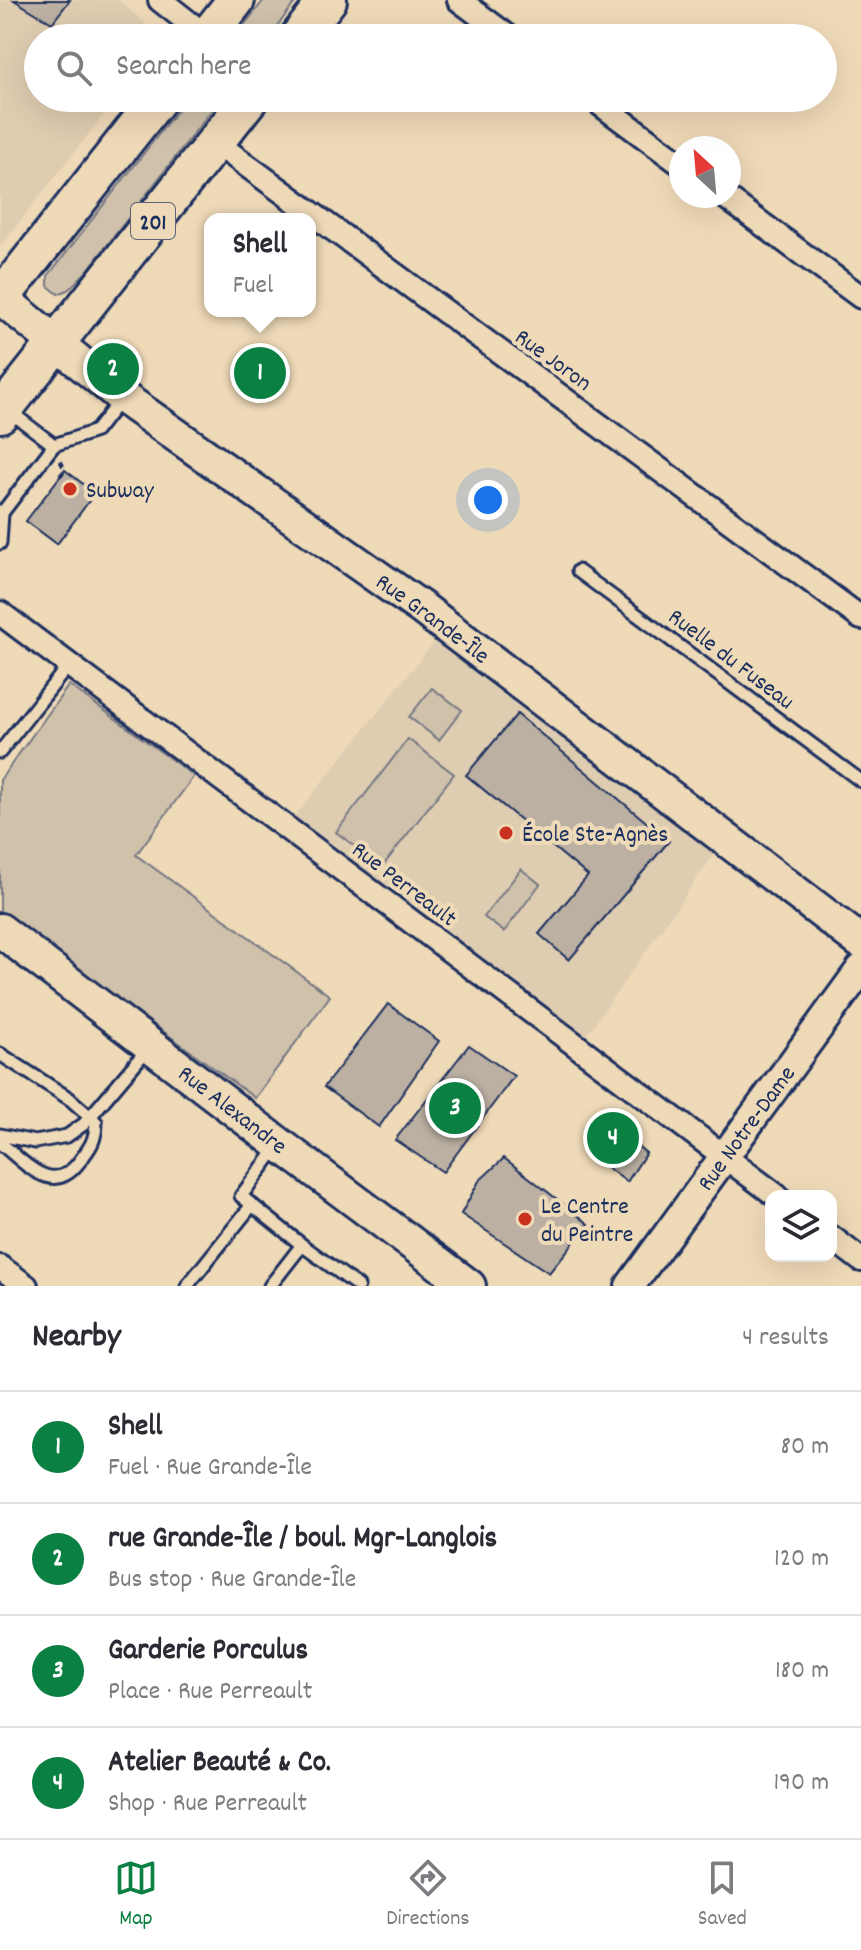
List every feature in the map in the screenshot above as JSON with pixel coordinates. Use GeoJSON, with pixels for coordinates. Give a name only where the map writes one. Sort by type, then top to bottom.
{"type":"FeatureCollection","features":[{"type":"Feature","properties":{"kind":"highway"},"geometry":{"type":"LineString","coordinates":[[217,24],[236,0]]}},
{"type":"Feature","properties":{"kind":"highway"},"geometry":{"type":"LineString","coordinates":[[309,24],[328,0]]}},
{"type":"Feature","properties":{"kind":"highway"},"geometry":{"type":"LineString","coordinates":[[0,298],[148,112]]}},
{"type":"Feature","properties":{"kind":"highway","name":"201"},"geometry":{"type":"LineString","coordinates":[[3,411],[239,112]]}},
{"type":"Feature","properties":{"kind":"main road","name":"Rue Grande-Île"},"geometry":{"type":"LineString","coordinates":[[0,298],[122,397],[423,609],[861,942]]}},
{"type":"Feature","properties":{"kind":"main road","name":"Rue Alexandre"},"geometry":{"type":"LineString","coordinates":[[0,930],[469,1286]]}},
{"type":"Feature","properties":{"kind":"street"},"geometry":{"type":"LineString","coordinates":[[160,0],[190,24]]}},
{"type":"Feature","properties":{"kind":"street"},"geometry":{"type":"LineString","coordinates":[[459,0],[491,24]]}},
{"type":"Feature","properties":{"kind":"street"},"geometry":{"type":"LineString","coordinates":[[611,112],[669,155]]}},
{"type":"Feature","properties":{"kind":"street","name":"Rue Joron"},"geometry":{"type":"LineString","coordinates":[[215,142],[311,213]]}},
{"type":"Feature","properties":{"kind":"street"},"geometry":{"type":"LineString","coordinates":[[740,208],[861,297]]}},
{"type":"Feature","properties":{"kind":"street","name":"Rue Joron"},"geometry":{"type":"LineString","coordinates":[[316,216],[861,618]]}},
{"type":"Feature","properties":{"kind":"street","name":"Rue Perreault"},"geometry":{"type":"LineString","coordinates":[[0,613],[769,1190]]}},
{"type":"Feature","properties":{"kind":"street","name":"Rue Notre-Dame"},"geometry":{"type":"LineString","coordinates":[[630,1286],[861,969]]}},
{"type":"Feature","properties":{"kind":"street"},"geometry":{"type":"LineString","coordinates":[[837,1242],[861,1260]]}},
{"type":"Feature","properties":{"kind":"street"},"geometry":{"type":"LineString","coordinates":[[0,1267],[26,1286]]}},
{"type":"Feature","properties":{"kind":"lane"},"geometry":{"type":"LineString","coordinates":[[0,543],[1,512],[54,445],[96,431],[122,397]]}},
{"type":"Feature","properties":{"kind":"lane"},"geometry":{"type":"LineString","coordinates":[[3,411],[54,445]]}},
{"type":"Feature","properties":{"kind":"lane","name":"Ruelle du Fuseau"},"geometry":{"type":"LineString","coordinates":[[578,571],[861,781]]}},
{"type":"Feature","properties":{"kind":"lane"},"geometry":{"type":"LineString","coordinates":[[0,752],[68,666]]}},
{"type":"Feature","properties":{"kind":"lane"},"geometry":{"type":"LineString","coordinates":[[0,1135],[35,1142],[67,1136],[91,1116],[150,1045]]}},
{"type":"Feature","properties":{"kind":"lane"},"geometry":{"type":"LineString","coordinates":[[0,1054],[70,1099],[96,1122],[96,1139],[74,1169],[58,1179],[43,1177],[0,1143]]}},
{"type":"Feature","properties":{"kind":"lane"},"geometry":{"type":"LineString","coordinates":[[279,1144],[241,1196],[358,1286]]}},
{"type":"Feature","properties":{"kind":"lane"},"geometry":{"type":"LineString","coordinates":[[187,1286],[252,1205]]}},
{"type":"Feature","properties":{"kind":"lane"},"geometry":{"type":"LineString","coordinates":[[270,1286],[302,1245]]}},
{"type":"Feature","properties":{"kind":"path"},"geometry":{"type":"LineString","coordinates":[[60,476],[65,470]]}},
{"type":"Feature","properties":{"kind":"shaded area"},"geometry":{"type":"Polygon","coordinates":[[[0,0],[119,0],[146,24],[24,24],[24,112],[106,112],[0,247],[0,0]]]}},
{"type":"Feature","properties":{"kind":"shaded area"},"geometry":{"type":"Polygon","coordinates":[[[264,0],[297,0],[279,24],[245,24],[264,0]]]}},
{"type":"Feature","properties":{"kind":"shaded area"},"geometry":{"type":"Polygon","coordinates":[[[176,112],[210,112],[87,271],[68,290],[58,294],[48,286],[48,276],[176,112]]]}},
{"type":"Feature","properties":{"kind":"shaded area","name":"École Ste-Agnès"},"geometry":{"type":"Polygon","coordinates":[[[446,627],[725,839],[579,1046],[286,827],[446,627]]]}},
{"type":"Feature","properties":{"kind":"shaded area"},"geometry":{"type":"Polygon","coordinates":[[[69,685],[194,776],[136,855],[330,996],[255,1098],[0,913],[0,780],[69,685]]]}},
{"type":"Feature","properties":{"kind":"shaded area"},"geometry":{"type":"Polygon","coordinates":[[[432,688],[462,710],[439,740],[409,717],[432,688]]]}},
{"type":"Feature","properties":{"kind":"shaded area"},"geometry":{"type":"Polygon","coordinates":[[[408,739],[454,774],[382,867],[336,832],[408,739]]]}},
{"type":"Feature","properties":{"kind":"shaded area"},"geometry":{"type":"Polygon","coordinates":[[[521,869],[540,884],[504,932],[484,917],[521,869]]]}},
{"type":"Feature","properties":{"kind":"building"},"geometry":{"type":"Polygon","coordinates":[[[14,0],[70,0],[52,23],[14,0]]]}},
{"type":"Feature","properties":{"kind":"building"},"geometry":{"type":"Polygon","coordinates":[[[65,470],[95,493],[57,544],[26,521],[65,470]]]}},
{"type":"Feature","properties":{"kind":"building"},"geometry":{"type":"Polygon","coordinates":[[[517,714],[669,841],[569,960],[539,934],[588,876],[466,775],[517,714]]]}},
{"type":"Feature","properties":{"kind":"building"},"geometry":{"type":"Polygon","coordinates":[[[388,1004],[439,1041],[379,1127],[324,1087],[388,1004]]]}},
{"type":"Feature","properties":{"kind":"building"},"geometry":{"type":"Polygon","coordinates":[[[469,1045],[514,1076],[443,1172],[395,1140],[469,1045]]]}},
{"type":"Feature","properties":{"kind":"building"},"geometry":{"type":"Polygon","coordinates":[[[609,1123],[646,1153],[627,1182],[589,1154],[609,1123]]]}},
{"type":"Feature","properties":{"kind":"building","name":"Le Centre du Peintre"},"geometry":{"type":"Polygon","coordinates":[[[504,1158],[589,1224],[549,1273],[461,1214],[479,1181],[504,1158]]]}},
{"type":"Feature","properties":{"kind":"place","name":"rue Grande-Île / boul. Mgr-Langlois"},"geometry":{"type":"Point","coordinates":[113,369]}},
{"type":"Feature","properties":{"kind":"place","name":"Shell"},"geometry":{"type":"Point","coordinates":[260,373]}},
{"type":"Feature","properties":{"kind":"place","name":"Subway"},"geometry":{"type":"Point","coordinates":[70,489]}},
{"type":"Feature","properties":{"kind":"place","name":"École Ste-Agnès"},"geometry":{"type":"Point","coordinates":[506,833]}},
{"type":"Feature","properties":{"kind":"place","name":"Garderie Porculus"},"geometry":{"type":"Point","coordinates":[455,1108]}},
{"type":"Feature","properties":{"kind":"place","name":"Atelier Beauté & Co."},"geometry":{"type":"Point","coordinates":[613,1138]}},
{"type":"Feature","properties":{"kind":"place","name":"Le Centre du Peintre"},"geometry":{"type":"Point","coordinates":[525,1219]}}]}
